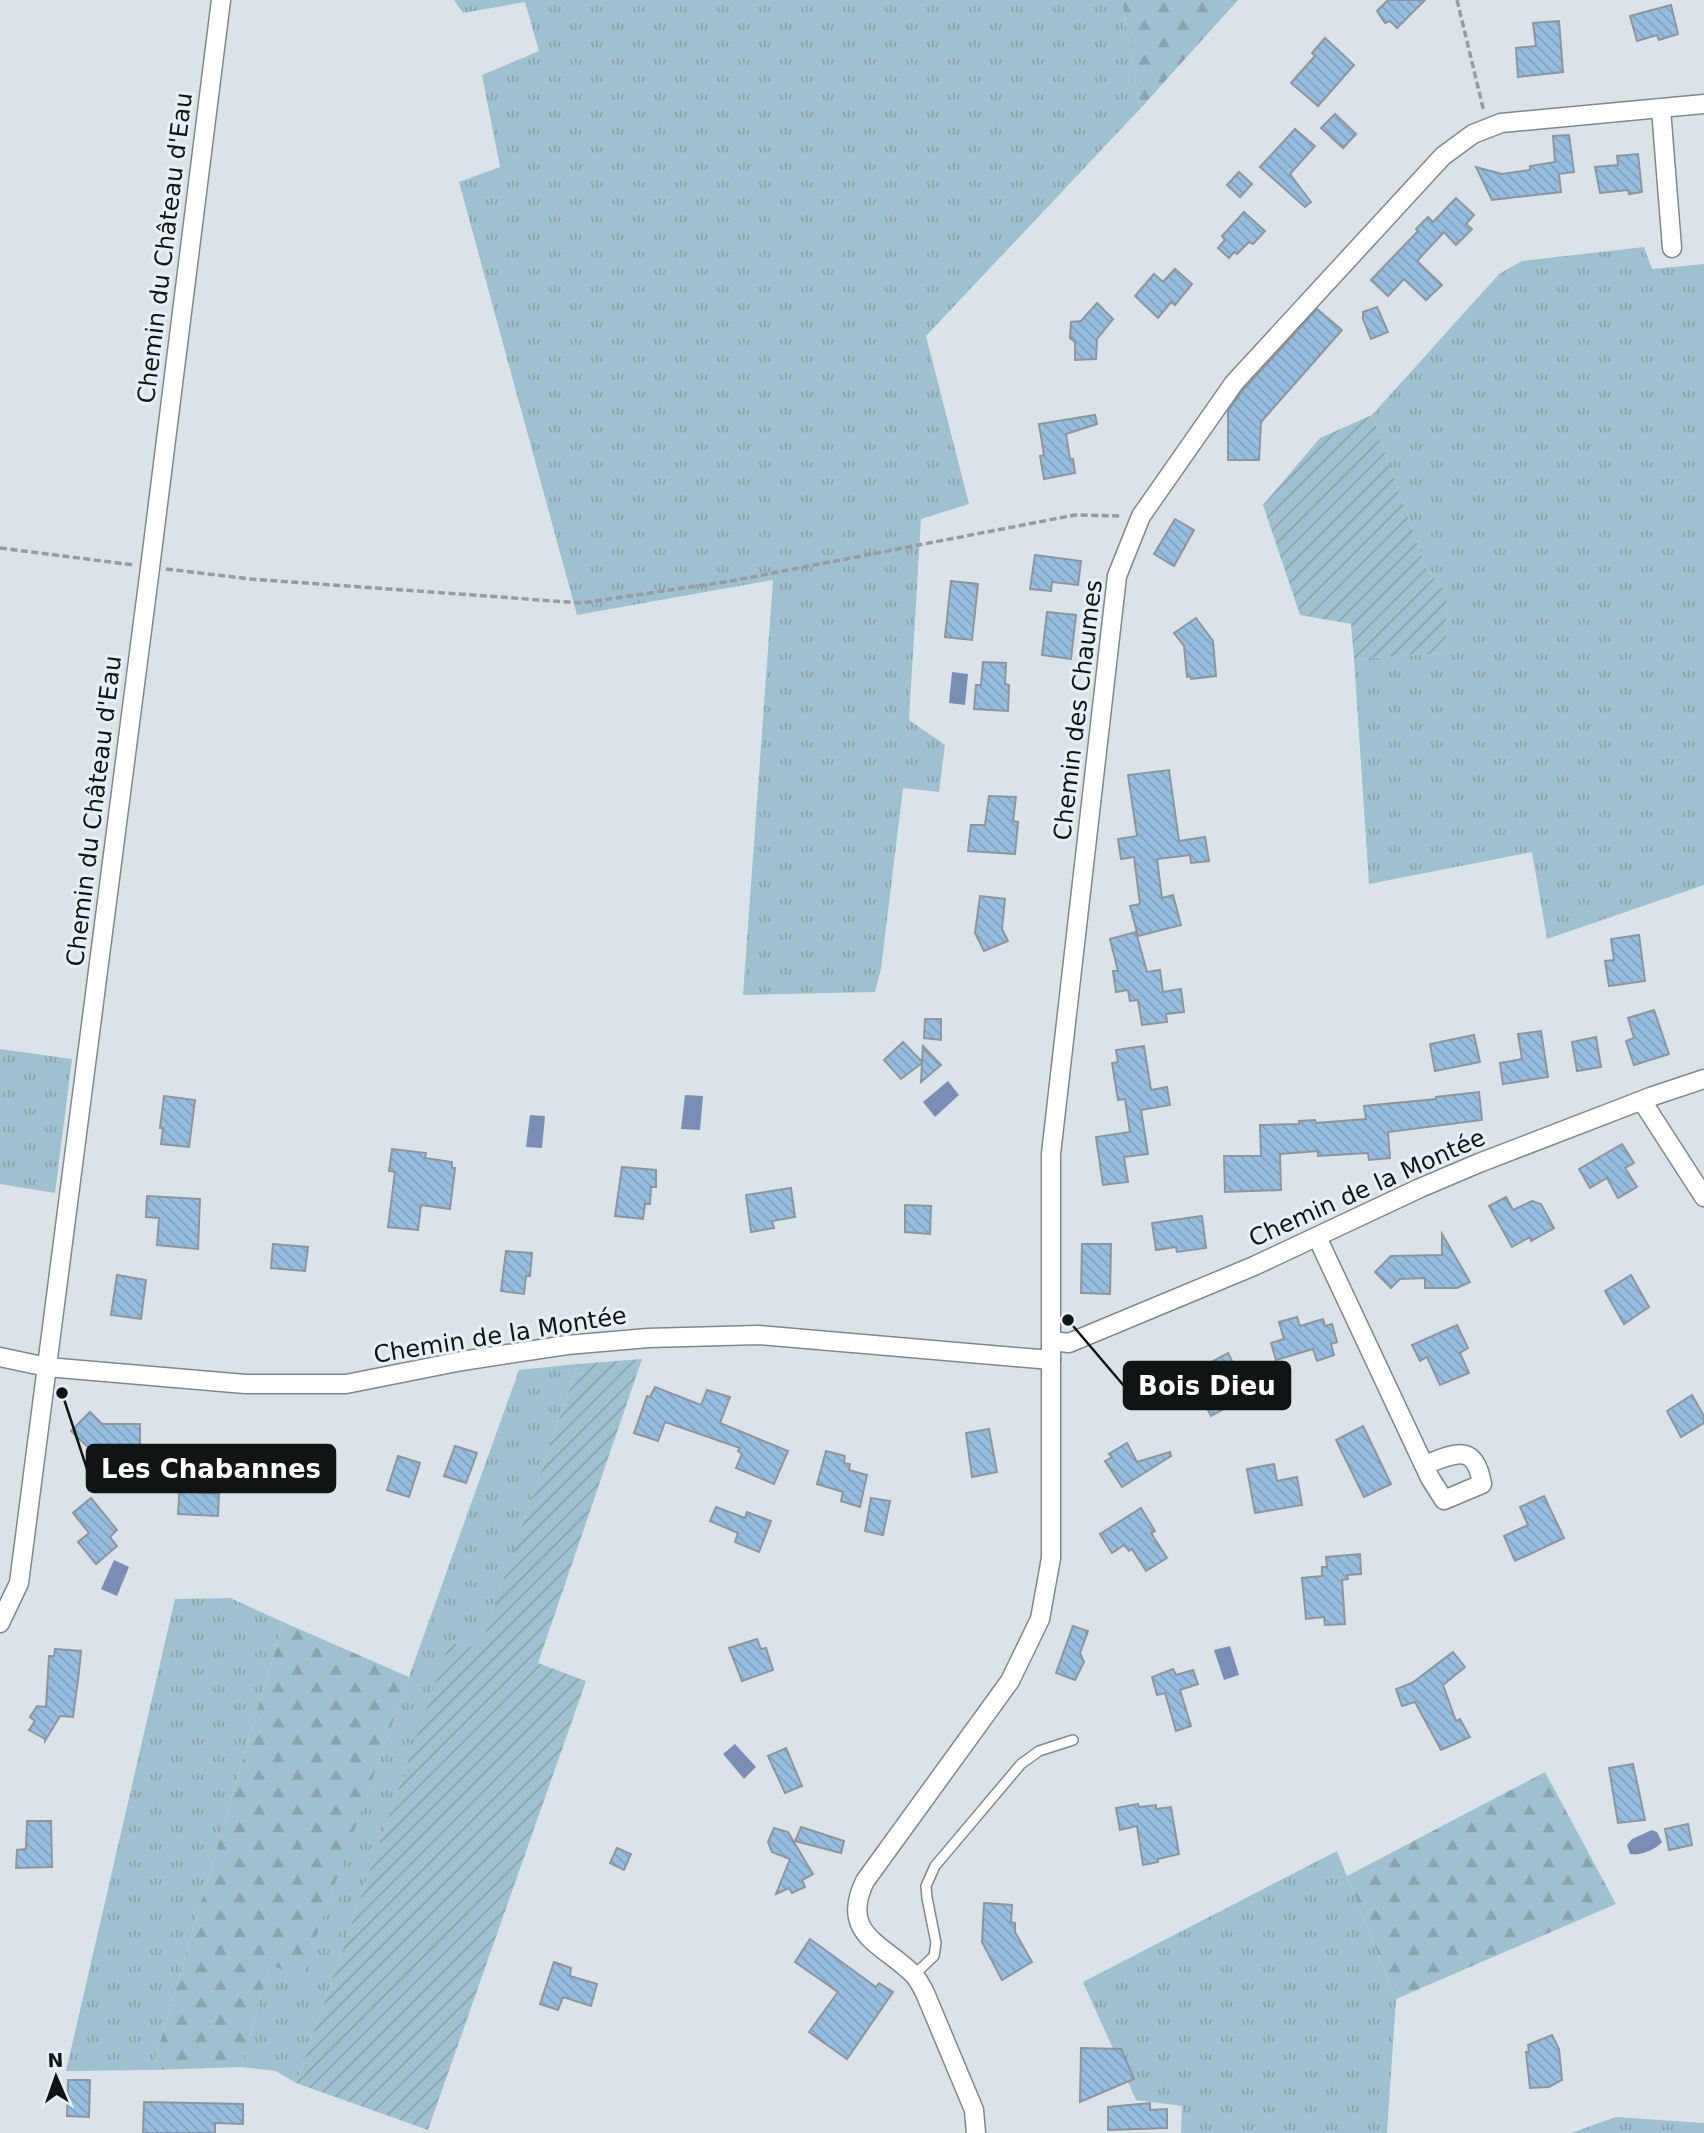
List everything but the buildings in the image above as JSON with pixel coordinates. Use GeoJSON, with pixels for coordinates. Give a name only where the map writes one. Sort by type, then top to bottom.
{"type":"FeatureCollection","features":[{"type":"Feature","properties":{"kind":"street","name":"Chemin du Château d'Eau"},"geometry":{"type":"LineString","coordinates":[[0,1623],[19,1583],[221,0]]}},
{"type":"Feature","properties":{"kind":"street","name":"Chemin des Chaumes"},"geometry":{"type":"LineString","coordinates":[[914,1975],[866,1935],[859,1918],[857,1898],[865,1881],[1010,1681],[1040,1619],[1051,1558],[1051,1154],[1117,576],[1141,516],[1234,383],[1443,156],[1487,127],[1501,123],[1704,104]]}},
{"type":"Feature","properties":{"kind":"street"},"geometry":{"type":"LineString","coordinates":[[1661,109],[1672,248]]}},
{"type":"Feature","properties":{"kind":"street","name":"Chemin de la Montée"},"geometry":{"type":"LineString","coordinates":[[1052,1341],[1069,1343],[1254,1266],[1479,1163],[1704,1079]]}},
{"type":"Feature","properties":{"kind":"street"},"geometry":{"type":"LineString","coordinates":[[1642,1101],[1704,1198]]}},
{"type":"Feature","properties":{"kind":"street"},"geometry":{"type":"LineString","coordinates":[[1317,1237],[1424,1465]]}},
{"type":"Feature","properties":{"kind":"street","name":"Chemin de la Montée"},"geometry":{"type":"LineString","coordinates":[[0,1357],[47,1367],[245,1384],[346,1384],[462,1361],[567,1345],[648,1338],[759,1335],[1051,1360]]}},
{"type":"Feature","properties":{"kind":"street"},"geometry":{"type":"LineString","coordinates":[[914,1975],[925,1993],[974,2110],[976,2133]]}},
{"type":"Feature","properties":{"kind":"lane"},"geometry":{"type":"LineString","coordinates":[[914,1975],[934,1956],[936,1943],[926,1886],[935,1866],[1021,1764],[1039,1751],[1073,1740]]}},
{"type":"Feature","properties":{"kind":"path"},"geometry":{"type":"LineString","coordinates":[[1457,0],[1487,127]]}},
{"type":"Feature","properties":{"kind":"path"},"geometry":{"type":"LineString","coordinates":[[0,548],[251,579],[582,603],[730,581],[1075,515],[1141,516]]}},
{"type":"Feature","properties":{"kind":"green space"},"geometry":{"type":"Polygon","coordinates":[[[454,0],[1122,0],[1140,109],[926,336],[969,504],[921,519],[909,720],[945,745],[939,792],[903,788],[881,969],[875,992],[743,995],[773,580],[577,615],[459,182],[500,167],[482,75],[539,51],[525,2],[463,13],[454,0]]]}},
{"type":"Feature","properties":{"kind":"green space"},"geometry":{"type":"Polygon","coordinates":[[[1122,0],[1238,0],[1140,109],[1122,0]]]}},
{"type":"Feature","properties":{"kind":"green space"},"geometry":{"type":"Polygon","coordinates":[[[1644,247],[1652,269],[1704,264],[1704,885],[1547,939],[1532,852],[1369,884],[1354,659],[1447,653],[1446,592],[1426,568],[1372,415],[1499,274],[1522,261],[1644,247]]]}},
{"type":"Feature","properties":{"kind":"green space"},"geometry":{"type":"Polygon","coordinates":[[[1372,415],[1426,568],[1446,592],[1447,653],[1354,659],[1351,624],[1300,615],[1263,505],[1320,438],[1372,415]]]}},
{"type":"Feature","properties":{"kind":"green space"},"geometry":{"type":"Polygon","coordinates":[[[0,1049],[72,1059],[55,1193],[0,1184],[0,1049]]]}},
{"type":"Feature","properties":{"kind":"green space"},"geometry":{"type":"Polygon","coordinates":[[[642,1359],[538,1663],[586,1681],[428,2130],[296,2083],[449,1643],[480,1648],[578,1364],[642,1359]]]}},
{"type":"Feature","properties":{"kind":"green space"},"geometry":{"type":"Polygon","coordinates":[[[578,1364],[480,1649],[449,1644],[296,2083],[276,2071],[241,2067],[270,1964],[302,1975],[519,1370],[578,1364]]]}},
{"type":"Feature","properties":{"kind":"green space"},"geometry":{"type":"Polygon","coordinates":[[[230,1598],[283,1622],[152,2070],[66,2071],[175,1599],[230,1598]]]}},
{"type":"Feature","properties":{"kind":"green space"},"geometry":{"type":"Polygon","coordinates":[[[283,1622],[409,1677],[302,1976],[270,1965],[241,2067],[152,2070],[283,1622]]]}},
{"type":"Feature","properties":{"kind":"green space"},"geometry":{"type":"Polygon","coordinates":[[[1545,1772],[1616,1904],[1396,1999],[1347,1876],[1545,1772]]]}},
{"type":"Feature","properties":{"kind":"green space"},"geometry":{"type":"Polygon","coordinates":[[[1337,1851],[1396,1999],[1387,2133],[1181,2133],[1182,2106],[1136,2100],[1083,1982],[1337,1851]]]}},
{"type":"Feature","properties":{"kind":"green space"},"geometry":{"type":"Polygon","coordinates":[[[1616,2117],[1704,2123],[1704,2133],[1571,2133],[1616,2117]]]}},
{"type":"Feature","properties":{"kind":"water"},"geometry":{"type":"Polygon","coordinates":[[[952,672],[968,674],[965,705],[949,703],[952,672]]]}},
{"type":"Feature","properties":{"kind":"water"},"geometry":{"type":"Polygon","coordinates":[[[948,1081],[959,1095],[935,1117],[923,1102],[948,1081]]]}},
{"type":"Feature","properties":{"kind":"water"},"geometry":{"type":"Polygon","coordinates":[[[685,1095],[703,1096],[700,1130],[681,1129],[685,1095]]]}},
{"type":"Feature","properties":{"kind":"water"},"geometry":{"type":"Polygon","coordinates":[[[530,1115],[545,1116],[542,1148],[526,1147],[530,1115]]]}},
{"type":"Feature","properties":{"kind":"water"},"geometry":{"type":"Polygon","coordinates":[[[114,1560],[129,1567],[117,1596],[101,1589],[114,1560]]]}},
{"type":"Feature","properties":{"kind":"water"},"geometry":{"type":"Polygon","coordinates":[[[1230,1646],[1239,1675],[1224,1680],[1214,1650],[1230,1646]]]}},
{"type":"Feature","properties":{"kind":"water"},"geometry":{"type":"Polygon","coordinates":[[[735,1744],[756,1767],[744,1779],[723,1754],[735,1744]]]}},
{"type":"Feature","properties":{"kind":"water"},"geometry":{"type":"Polygon","coordinates":[[[1652,1830],[1657,1832],[1662,1842],[1647,1852],[1630,1854],[1627,1845],[1632,1839],[1652,1830]]]}},
{"type":"Feature","properties":{"kind":"place","name":"Bois Dieu"},"geometry":{"type":"Point","coordinates":[1068,1320]}},
{"type":"Feature","properties":{"kind":"place","name":"Les Chabannes"},"geometry":{"type":"Point","coordinates":[62,1393]}}]}
